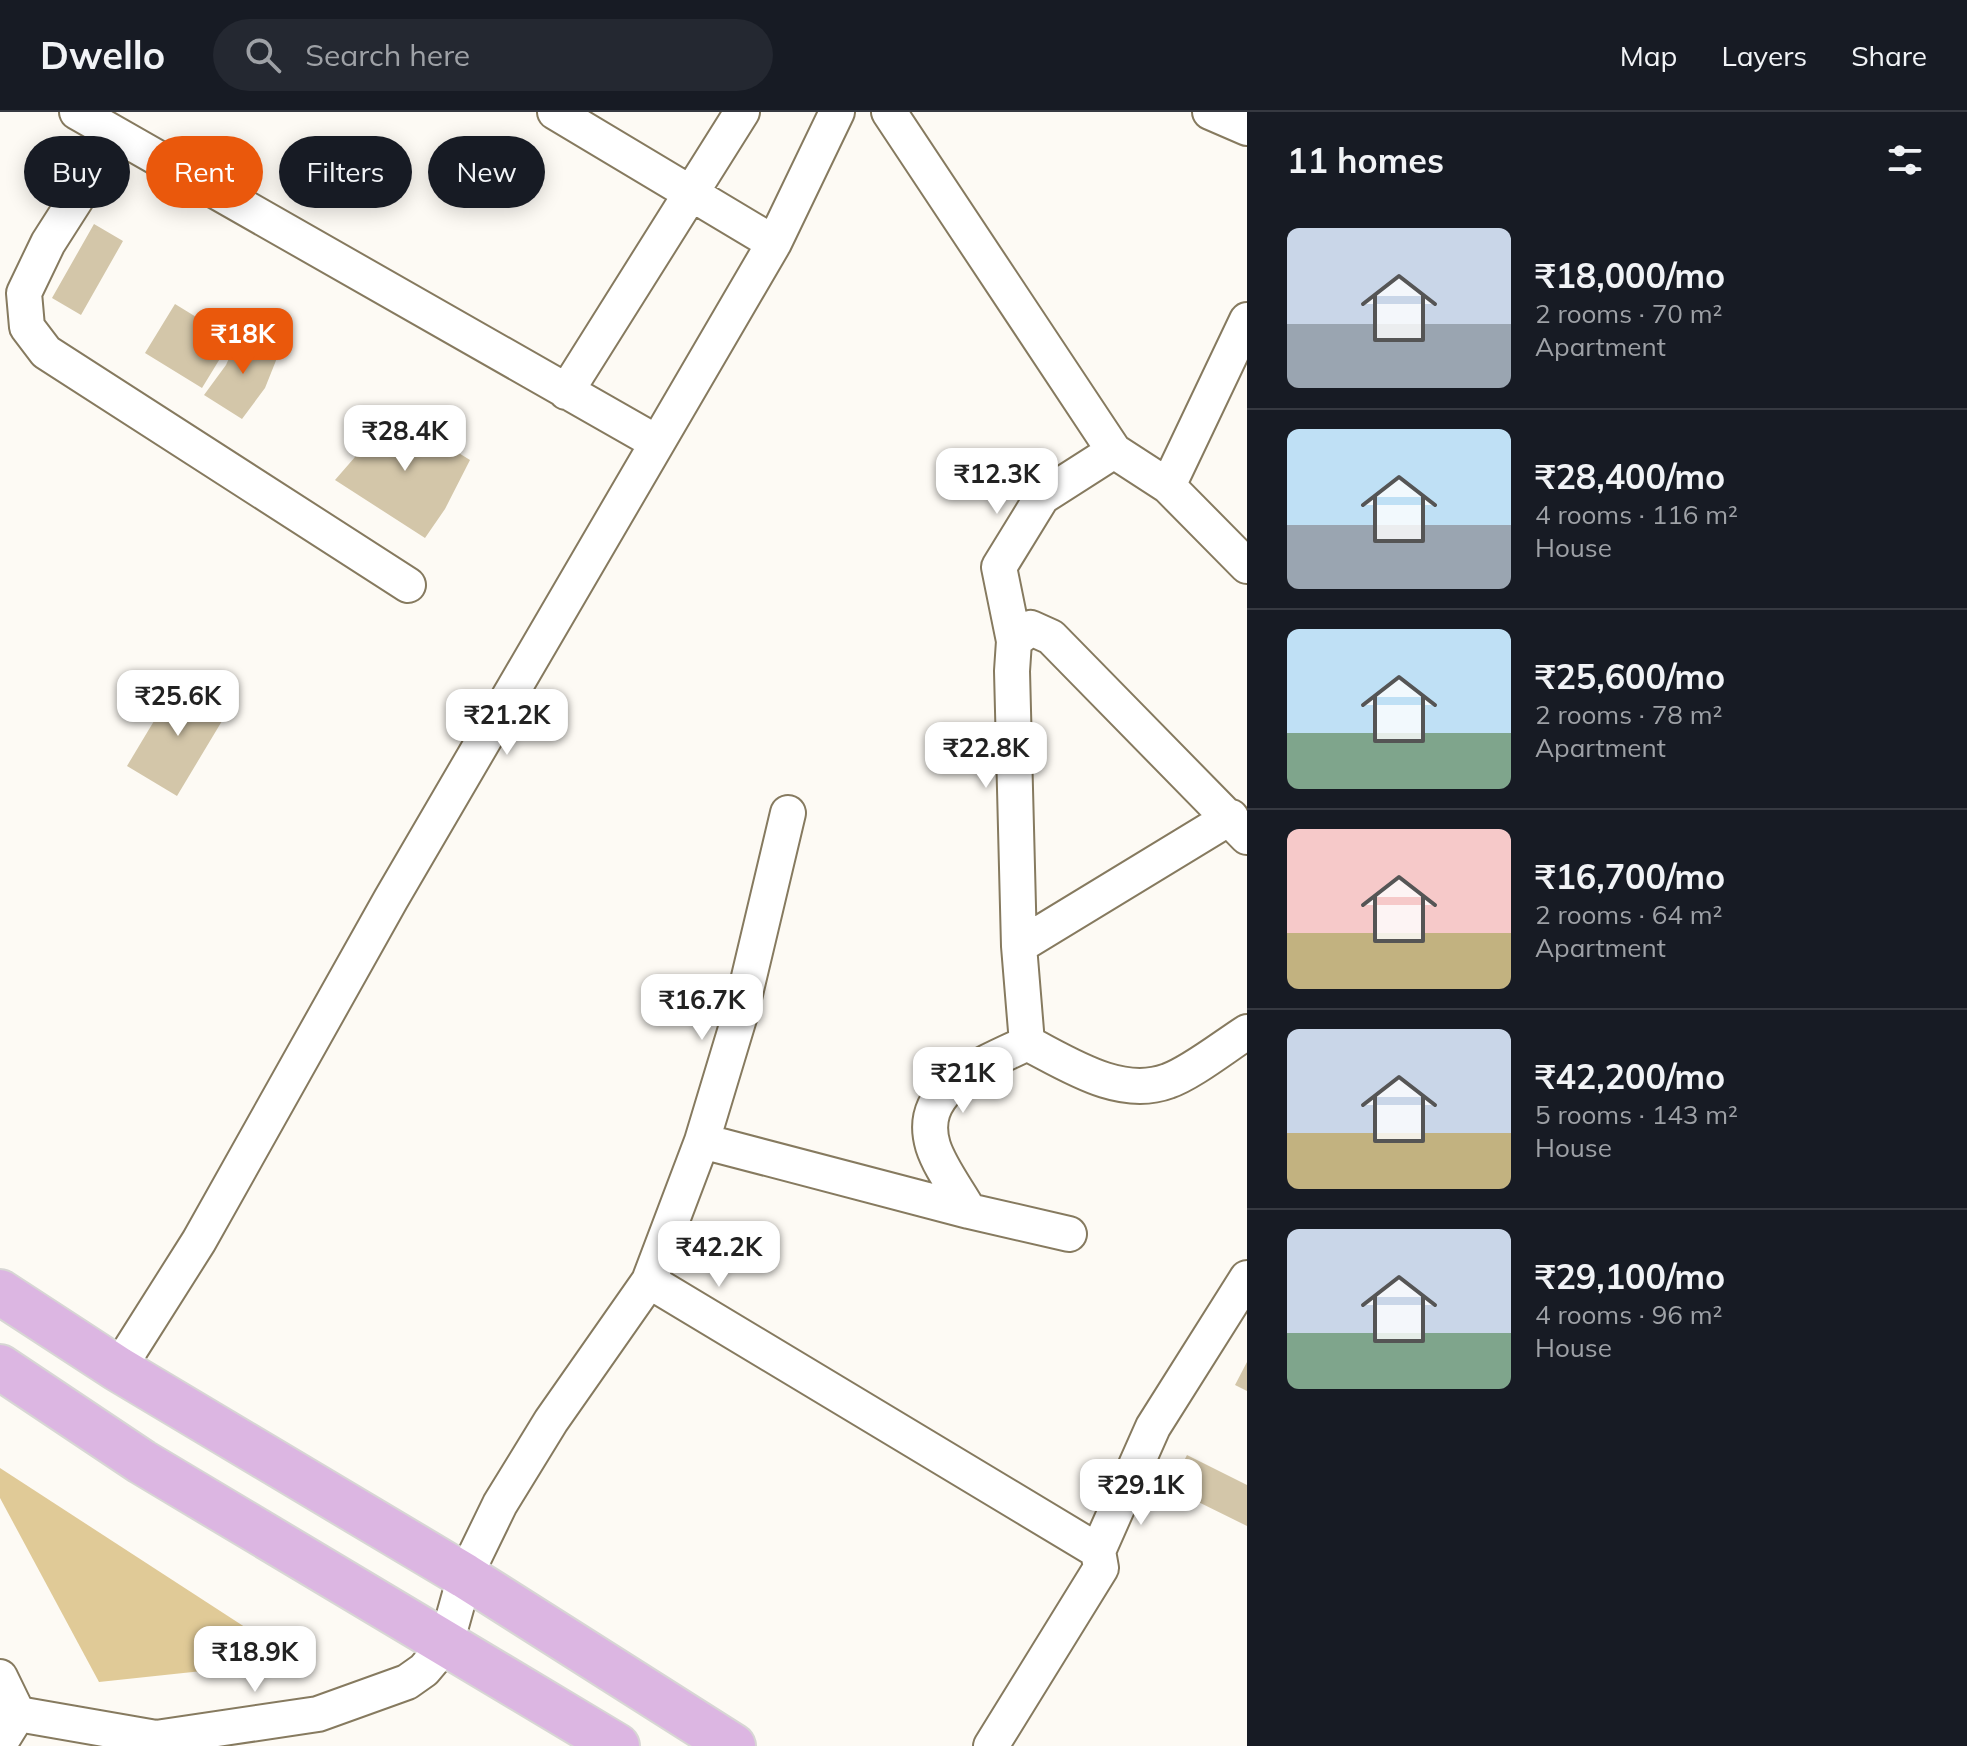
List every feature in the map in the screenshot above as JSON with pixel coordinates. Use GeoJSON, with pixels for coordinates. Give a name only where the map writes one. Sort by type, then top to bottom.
{"type":"FeatureCollection","features":[{"type":"Feature","properties":{"kind":"highway"},"geometry":{"type":"LineString","coordinates":[[0,1292],[118,1369],[465,1576],[733,1746]]}},
{"type":"Feature","properties":{"kind":"highway"},"geometry":{"type":"LineString","coordinates":[[0,1367],[142,1462],[617,1746]]}},
{"type":"Feature","properties":{"kind":"street"},"geometry":{"type":"LineString","coordinates":[[77,112],[656,442]]}},
{"type":"Feature","properties":{"kind":"street"},"geometry":{"type":"LineString","coordinates":[[555,112],[774,243]]}},
{"type":"Feature","properties":{"kind":"street"},"geometry":{"type":"LineString","coordinates":[[566,392],[742,112]]}},
{"type":"Feature","properties":{"kind":"street"},"geometry":{"type":"LineString","coordinates":[[118,1369],[199,1241],[391,899],[774,243],[837,112]]}},
{"type":"Feature","properties":{"kind":"street"},"geometry":{"type":"LineString","coordinates":[[889,112],[1114,451],[1168,486],[1247,566]]}},
{"type":"Feature","properties":{"kind":"street"},"geometry":{"type":"LineString","coordinates":[[1210,112],[1247,128]]}},
{"type":"Feature","properties":{"kind":"street"},"geometry":{"type":"LineString","coordinates":[[117,135],[48,243],[24,293],[27,327],[46,352],[408,585]]}},
{"type":"Feature","properties":{"kind":"street"},"geometry":{"type":"LineString","coordinates":[[1168,486],[1247,320]]}},
{"type":"Feature","properties":{"kind":"street"},"geometry":{"type":"LineString","coordinates":[[1027,1043],[1019,946],[1014,641],[999,567],[1042,497],[1114,451]]}},
{"type":"Feature","properties":{"kind":"street"},"geometry":{"type":"LineString","coordinates":[[1014,641],[1031,628],[1051,637],[1239,827],[1019,946]]}},
{"type":"Feature","properties":{"kind":"street"},"geometry":{"type":"LineString","coordinates":[[18,1714],[156,1738],[318,1714],[407,1682],[424,1670],[446,1644],[465,1576],[500,1504],[649,1281],[702,1141],[740,1015],[788,813]]}},
{"type":"Feature","properties":{"kind":"street"},"geometry":{"type":"LineString","coordinates":[[1027,1043],[1094,1077],[1136,1086],[1167,1082],[1247,1032]]}},
{"type":"Feature","properties":{"kind":"street"},"geometry":{"type":"LineString","coordinates":[[969,1211],[934,1147],[931,1127],[935,1105],[943,1091],[960,1078],[1027,1043]]}},
{"type":"Feature","properties":{"kind":"street"},"geometry":{"type":"LineString","coordinates":[[702,1141],[1069,1234]]}},
{"type":"Feature","properties":{"kind":"street"},"geometry":{"type":"LineString","coordinates":[[991,1746],[1101,1568],[1098,1551],[1153,1427],[1247,1278]]}},
{"type":"Feature","properties":{"kind":"street"},"geometry":{"type":"LineString","coordinates":[[649,1281],[1098,1551]]}},
{"type":"Feature","properties":{"kind":"street"},"geometry":{"type":"LineString","coordinates":[[0,1677],[18,1714]]}},
{"type":"Feature","properties":{"kind":"street"},"geometry":{"type":"LineString","coordinates":[[0,1743],[18,1714]]}},
{"type":"Feature","properties":{"kind":"shaded area"},"geometry":{"type":"Polygon","coordinates":[[[0,1468],[297,1661],[99,1682],[0,1498],[0,1468]]]}},
{"type":"Feature","properties":{"kind":"building"},"geometry":{"type":"Polygon","coordinates":[[[94,224],[123,241],[81,315],[52,298],[94,224]]]}},
{"type":"Feature","properties":{"kind":"building"},"geometry":{"type":"Polygon","coordinates":[[[175,304],[232,339],[202,388],[145,353],[175,304]]]}},
{"type":"Feature","properties":{"kind":"building"},"geometry":{"type":"Polygon","coordinates":[[[241,332],[279,353],[265,388],[242,419],[204,395],[226,365],[241,332]]]}},
{"type":"Feature","properties":{"kind":"building"},"geometry":{"type":"Polygon","coordinates":[[[385,407],[470,460],[445,509],[425,538],[335,480],[355,457],[385,407]]]}},
{"type":"Feature","properties":{"kind":"building"},"geometry":{"type":"Polygon","coordinates":[[[178,681],[228,711],[177,796],[127,766],[178,681]]]}},
{"type":"Feature","properties":{"kind":"building"},"geometry":{"type":"Polygon","coordinates":[[[1247,1362],[1247,1391],[1235,1385],[1247,1362]]]}},
{"type":"Feature","properties":{"kind":"building"},"geometry":{"type":"Polygon","coordinates":[[[1187,1455],[1247,1485],[1247,1526],[1170,1488],[1187,1455]]]}}]}
